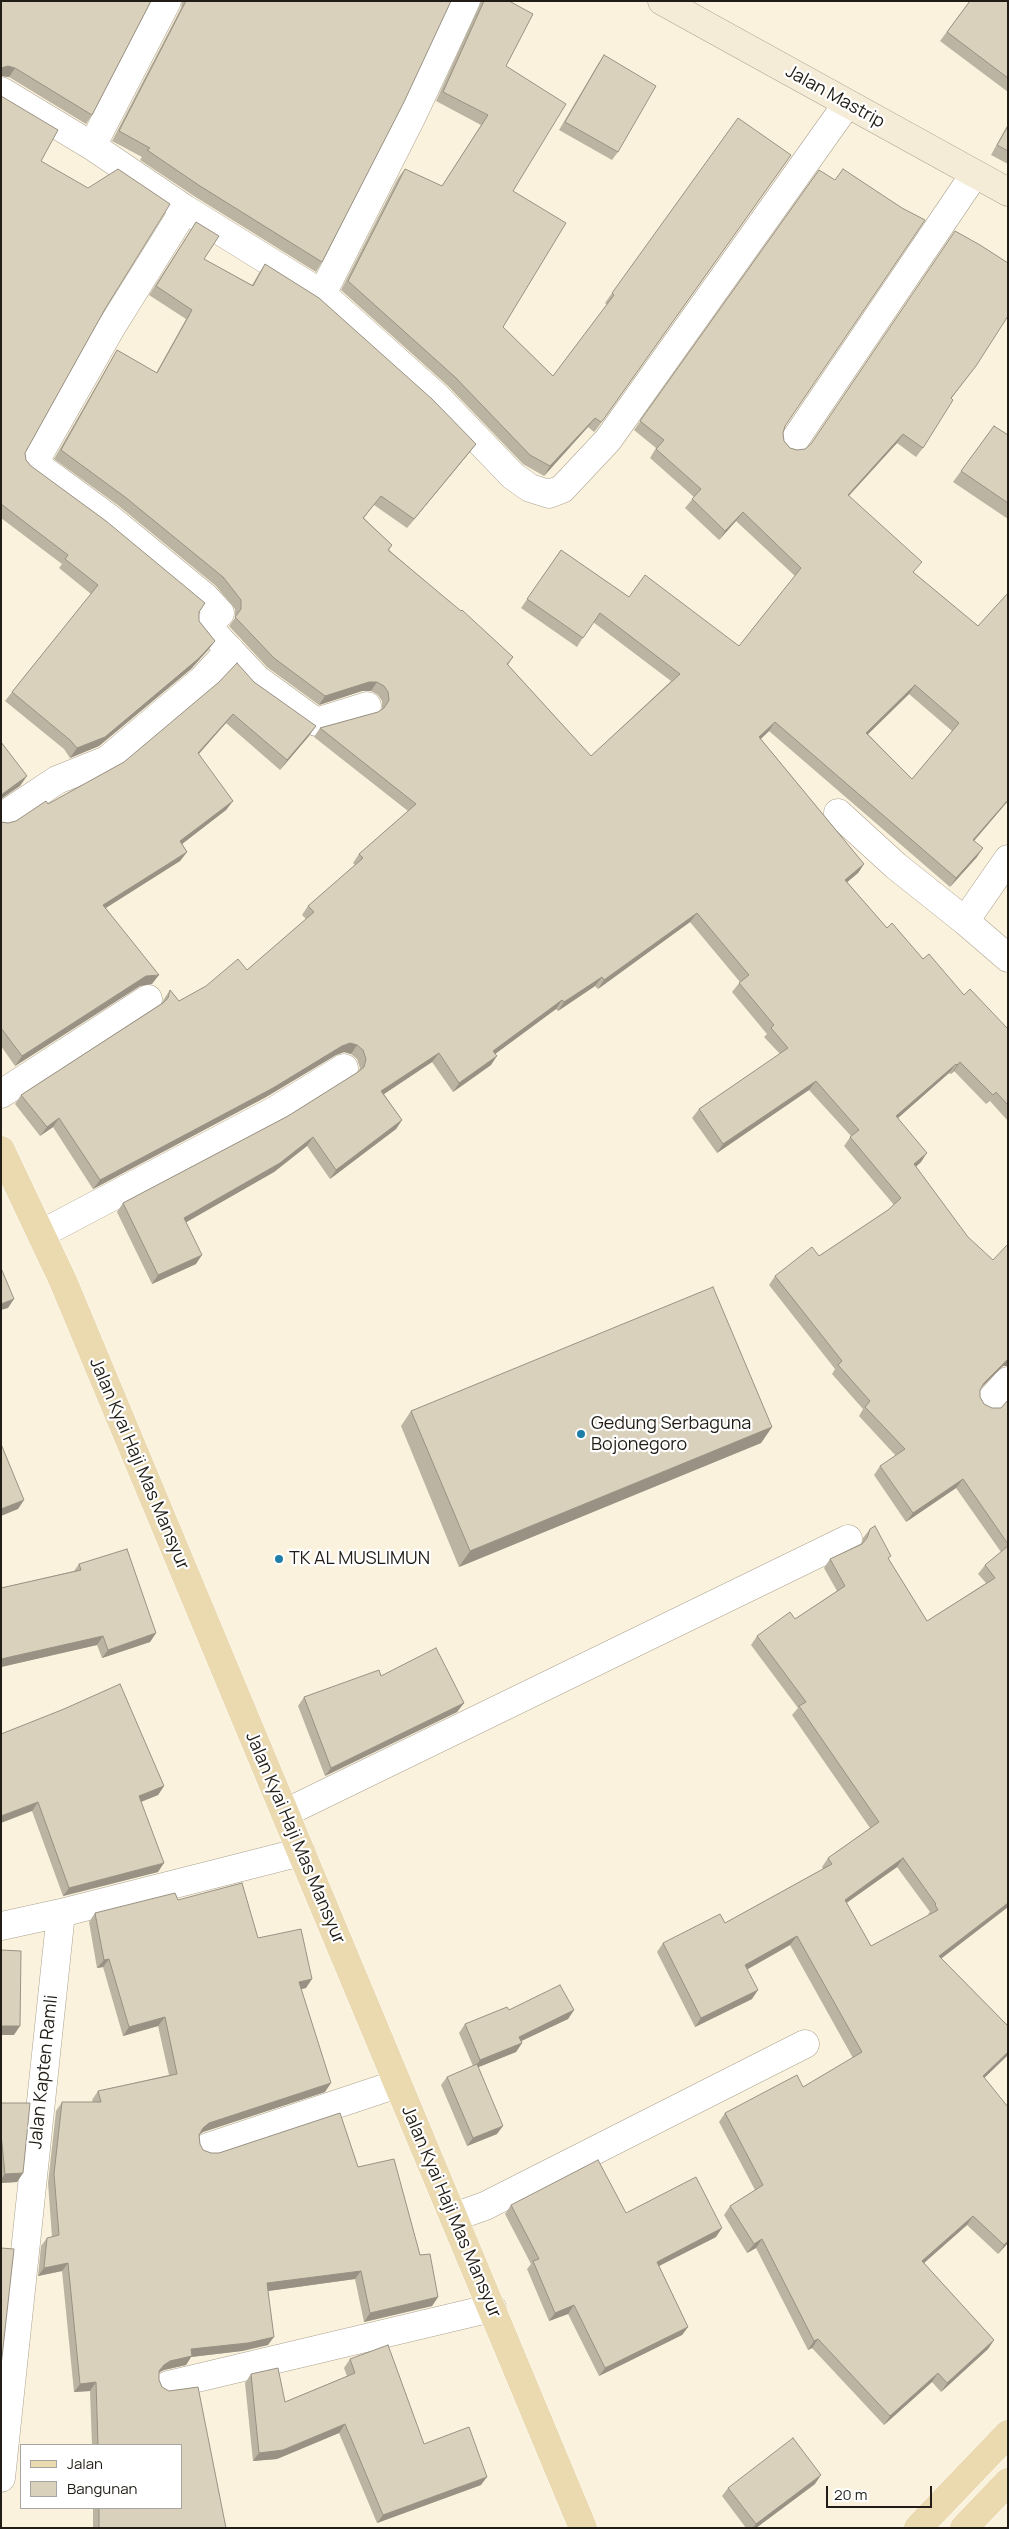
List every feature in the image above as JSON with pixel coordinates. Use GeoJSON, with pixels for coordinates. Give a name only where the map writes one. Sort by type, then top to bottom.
{"type":"FeatureCollection","features":[{"type":"Feature","properties":{"kind":"main road","name":"Jalan Mastrip"},"geometry":{"type":"LineString","coordinates":[[674,4],[847,104],[1008,192]]}},
{"type":"Feature","properties":{"kind":"main road","name":"Jalan Kyai Haji Mas Mansyur"},"geometry":{"type":"LineString","coordinates":[[1,1150],[63,1281],[583,2528]]}},
{"type":"Feature","properties":{"kind":"main road"},"geometry":{"type":"LineString","coordinates":[[918,2528],[1008,2434]]}},
{"type":"Feature","properties":{"kind":"main road"},"geometry":{"type":"LineString","coordinates":[[964,2528],[1008,2482]]}},
{"type":"Feature","properties":{"kind":"street"},"geometry":{"type":"LineString","coordinates":[[92,146],[167,1]]}},
{"type":"Feature","properties":{"kind":"street"},"geometry":{"type":"LineString","coordinates":[[322,294],[411,118],[466,1]]}},
{"type":"Feature","properties":{"kind":"street"},"geometry":{"type":"LineString","coordinates":[[1,91],[92,146],[185,209],[322,294],[437,397],[513,476],[530,488],[549,494],[562,489],[608,440],[847,104]]}},
{"type":"Feature","properties":{"kind":"street"},"geometry":{"type":"LineString","coordinates":[[792,444],[974,175]]}},
{"type":"Feature","properties":{"kind":"street"},"geometry":{"type":"LineString","coordinates":[[185,209],[112,326],[34,463],[109,518],[205,597],[220,612],[207,626],[257,679],[316,722],[367,706]]}},
{"type":"Feature","properties":{"kind":"street"},"geometry":{"type":"LineString","coordinates":[[1,817],[57,780],[107,760],[202,680],[230,650]]}},
{"type":"Feature","properties":{"kind":"street"},"geometry":{"type":"LineString","coordinates":[[838,813],[896,866],[1008,958]]}},
{"type":"Feature","properties":{"kind":"street"},"geometry":{"type":"LineString","coordinates":[[965,921],[1008,859]]}},
{"type":"Feature","properties":{"kind":"street"},"geometry":{"type":"LineString","coordinates":[[1,1094],[148,999]]}},
{"type":"Feature","properties":{"kind":"street"},"geometry":{"type":"LineString","coordinates":[[41,1234],[274,1111],[344,1068]]}},
{"type":"Feature","properties":{"kind":"street"},"geometry":{"type":"LineString","coordinates":[[989,1402],[1008,1382]]}},
{"type":"Feature","properties":{"kind":"street"},"geometry":{"type":"LineString","coordinates":[[285,1814],[848,1539]]}},
{"type":"Feature","properties":{"kind":"street"},"geometry":{"type":"LineString","coordinates":[[1,1926],[61,1913],[301,1852]]}},
{"type":"Feature","properties":{"kind":"street","name":"Jalan Kapten Ramli"},"geometry":{"type":"LineString","coordinates":[[1,2478],[4,2432],[61,1913]]}},
{"type":"Feature","properties":{"kind":"street"},"geometry":{"type":"LineString","coordinates":[[454,2216],[485,2206],[804,2044]]}},
{"type":"Feature","properties":{"kind":"street"},"geometry":{"type":"LineString","coordinates":[[208,2147],[397,2084]]}},
{"type":"Feature","properties":{"kind":"street"},"geometry":{"type":"LineString","coordinates":[[168,2385],[492,2308]]}},
{"type":"Feature","properties":{"kind":"building"},"geometry":{"type":"Polygon","coordinates":[[[1,1],[151,1],[92,115],[15,68],[8,66],[1,68],[1,1]]]}},
{"type":"Feature","properties":{"kind":"building"},"geometry":{"type":"Polygon","coordinates":[[[186,1],[451,1],[404,102],[322,262],[200,186],[147,150],[150,148],[119,131],[186,1]]]}},
{"type":"Feature","properties":{"kind":"building"},"geometry":{"type":"Polygon","coordinates":[[[484,1],[509,1],[533,14],[506,66],[566,104],[513,191],[566,223],[503,327],[553,376],[614,295],[612,293],[738,118],[791,155],[603,420],[601,422],[595,418],[550,466],[530,455],[455,377],[348,281],[405,169],[442,186],[488,115],[443,92],[484,1]]]}},
{"type":"Feature","properties":{"kind":"building"},"geometry":{"type":"Polygon","coordinates":[[[970,1],[1008,1],[1008,78],[947,32],[970,1]]]}},
{"type":"Feature","properties":{"kind":"building"},"geometry":{"type":"Polygon","coordinates":[[[604,55],[656,86],[618,152],[565,122],[604,55]]]}},
{"type":"Feature","properties":{"kind":"building"},"geometry":{"type":"Polygon","coordinates":[[[1,96],[58,130],[41,161],[88,188],[118,169],[170,204],[105,309],[25,453],[26,460],[31,466],[106,521],[205,603],[199,612],[199,621],[215,641],[198,659],[105,737],[77,748],[12,692],[98,585],[65,559],[68,555],[1,504],[1,96]]]}},
{"type":"Feature","properties":{"kind":"building"},"geometry":{"type":"Polygon","coordinates":[[[1008,126],[1008,151],[997,145],[1008,126]]]}},
{"type":"Feature","properties":{"kind":"building"},"geometry":{"type":"Polygon","coordinates":[[[843,169],[902,208],[925,220],[785,426],[783,433],[784,441],[790,448],[797,450],[805,449],[811,444],[955,231],[1008,263],[1008,316],[976,366],[951,398],[953,400],[923,448],[903,434],[848,495],[922,562],[913,572],[978,626],[1008,593],[1008,800],[973,840],[983,848],[956,878],[775,722],[759,737],[864,864],[845,880],[887,928],[892,923],[923,959],[929,954],[964,995],[970,989],[1008,1029],[1008,1105],[996,1092],[993,1095],[960,1062],[896,1116],[927,1153],[914,1164],[968,1237],[993,1260],[1008,1244],[1008,1359],[984,1383],[980,1390],[980,1397],[984,1404],[992,1408],[1001,1408],[1008,1400],[1008,1544],[963,1479],[913,1513],[880,1466],[905,1449],[865,1407],[870,1401],[838,1365],[842,1361],[775,1276],[812,1247],[819,1256],[888,1210],[901,1198],[850,1137],[859,1130],[816,1081],[723,1144],[699,1109],[788,1048],[771,1028],[774,1025],[739,983],[749,975],[697,913],[604,980],[602,977],[564,1002],[562,1000],[493,1051],[497,1056],[459,1083],[439,1053],[381,1091],[402,1120],[336,1170],[313,1137],[280,1163],[184,1218],[202,1255],[158,1275],[123,1203],[288,1116],[358,1072],[364,1067],[366,1059],[363,1050],[357,1045],[350,1043],[342,1046],[273,1088],[100,1180],[59,1118],[47,1127],[21,1095],[163,1003],[168,998],[170,990],[179,1001],[206,986],[238,959],[247,970],[314,912],[308,906],[363,858],[359,854],[416,804],[320,728],[378,712],[384,708],[389,700],[388,692],[384,686],[377,682],[369,682],[325,696],[274,658],[235,617],[241,609],[241,600],[223,577],[125,497],[61,450],[117,350],[157,373],[192,310],[156,286],[196,222],[219,236],[204,259],[253,286],[265,264],[319,298],[432,399],[476,444],[414,519],[381,496],[363,518],[392,545],[388,550],[462,610],[513,657],[507,664],[591,756],[680,674],[600,613],[583,638],[527,599],[561,550],[629,597],[645,575],[739,646],[801,568],[743,512],[725,531],[692,499],[701,489],[656,449],[664,440],[640,421],[819,170],[835,180],[843,169]],[[915,685],[866,733],[912,779],[959,723],[915,685]]]}},
{"type":"Feature","properties":{"kind":"building"},"geometry":{"type":"Polygon","coordinates":[[[994,426],[1008,435],[1008,503],[961,471],[994,426]]]}},
{"type":"Feature","properties":{"kind":"building"},"geometry":{"type":"Polygon","coordinates":[[[237,663],[254,682],[316,726],[287,760],[233,714],[198,753],[233,801],[180,841],[187,852],[103,905],[159,975],[146,976],[22,1056],[1,1028],[1,822],[16,821],[46,801],[48,804],[124,762],[219,682],[237,663]]]}},
{"type":"Feature","properties":{"kind":"building"},"geometry":{"type":"Polygon","coordinates":[[[1,742],[27,776],[1,795],[1,742]]]}},
{"type":"Feature","properties":{"kind":"building"},"geometry":{"type":"Polygon","coordinates":[[[1,1268],[14,1299],[1,1304],[1,1268]]]}},
{"type":"Feature","properties":{"kind":"building","name":"Gedung Serbaguna Bojonegoro"},"geometry":{"type":"Polygon","coordinates":[[[713,1287],[772,1427],[470,1551],[411,1411],[713,1287]]]}},
{"type":"Feature","properties":{"kind":"building"},"geometry":{"type":"Polygon","coordinates":[[[1,1444],[24,1500],[1,1509],[1,1444]]]}},
{"type":"Feature","properties":{"kind":"building"},"geometry":{"type":"Polygon","coordinates":[[[875,1526],[891,1556],[888,1558],[927,1621],[995,1578],[985,1565],[1008,1546],[1008,1903],[939,1956],[1008,2026],[1008,2052],[983,2076],[1008,2107],[1008,2241],[1004,2245],[973,2216],[922,2261],[994,2340],[947,2383],[938,2373],[890,2416],[818,2339],[814,2341],[762,2239],[754,2244],[730,2206],[763,2185],[725,2113],[797,2075],[803,2087],[862,2052],[797,1936],[745,1965],[758,1990],[701,2018],[663,1943],[720,1914],[725,1923],[832,1864],[828,1858],[879,1822],[799,1706],[806,1702],[757,1636],[790,1612],[795,1619],[845,1586],[830,1559],[862,1544],[867,1538],[870,1529],[875,1526]],[[903,1858],[845,1900],[871,1946],[938,1910],[936,1904],[903,1858]]]}},
{"type":"Feature","properties":{"kind":"building"},"geometry":{"type":"Polygon","coordinates":[[[127,1549],[156,1633],[108,1650],[103,1636],[1,1659],[1,1588],[81,1570],[79,1564],[127,1549]]]}},
{"type":"Feature","properties":{"kind":"building"},"geometry":{"type":"Polygon","coordinates":[[[436,1648],[464,1703],[331,1768],[304,1697],[379,1670],[381,1676],[436,1648]]]}},
{"type":"Feature","properties":{"kind":"building"},"geometry":{"type":"Polygon","coordinates":[[[120,1684],[164,1786],[139,1796],[164,1863],[69,1888],[38,1802],[1,1816],[1,1734],[120,1684]]]}},
{"type":"Feature","properties":{"kind":"building"},"geometry":{"type":"Polygon","coordinates":[[[242,1883],[258,1938],[301,1929],[312,1979],[299,1982],[331,2083],[209,2123],[199,2135],[203,2150],[219,2153],[340,2113],[358,2167],[394,2159],[420,2255],[430,2254],[438,2297],[370,2313],[361,2271],[267,2283],[274,2337],[248,2343],[191,2349],[192,2356],[170,2361],[159,2371],[159,2380],[162,2387],[169,2391],[198,2387],[226,2528],[99,2528],[99,2509],[182,2509],[182,2444],[98,2444],[96,2382],[80,2384],[68,2263],[44,2268],[47,2238],[59,2235],[54,2174],[62,2102],[101,2102],[98,2091],[177,2074],[165,2017],[129,2027],[109,1959],[104,1960],[95,1913],[175,1893],[178,1900],[242,1883]]]}},
{"type":"Feature","properties":{"kind":"building"},"geometry":{"type":"Polygon","coordinates":[[[1,1950],[21,1951],[20,2026],[1,2026],[1,1950]]]}},
{"type":"Feature","properties":{"kind":"building"},"geometry":{"type":"Polygon","coordinates":[[[560,1985],[574,2010],[519,2037],[522,2043],[480,2060],[465,2024],[507,2007],[509,2010],[560,1985]]]}},
{"type":"Feature","properties":{"kind":"building"},"geometry":{"type":"Polygon","coordinates":[[[477,2064],[503,2126],[473,2138],[447,2077],[477,2064]]]}},
{"type":"Feature","properties":{"kind":"building"},"geometry":{"type":"Polygon","coordinates":[[[1,2103],[30,2103],[23,2173],[5,2174],[1,2134],[1,2103]]]}},
{"type":"Feature","properties":{"kind":"building"},"geometry":{"type":"Polygon","coordinates":[[[598,2160],[626,2213],[696,2177],[722,2228],[657,2262],[688,2327],[605,2368],[574,2305],[555,2313],[533,2261],[539,2259],[511,2205],[598,2160]]]}},
{"type":"Feature","properties":{"kind":"building"},"geometry":{"type":"Polygon","coordinates":[[[1,2248],[14,2249],[1,2366],[1,2248]]]}},
{"type":"Feature","properties":{"kind":"building"},"geometry":{"type":"Polygon","coordinates":[[[388,2345],[424,2444],[469,2427],[487,2477],[383,2515],[345,2424],[283,2450],[259,2453],[251,2374],[278,2368],[285,2402],[355,2373],[350,2359],[388,2345]]]}},
{"type":"Feature","properties":{"kind":"building"},"geometry":{"type":"Polygon","coordinates":[[[793,2438],[821,2475],[756,2524],[728,2488],[793,2438]]]}},
{"type":"Feature","properties":{"kind":"place","name":"Gedung Serbaguna Bojonegoro"},"geometry":{"type":"Point","coordinates":[581,1434]}},
{"type":"Feature","properties":{"kind":"place","name":"TK AL MUSLIMUN"},"geometry":{"type":"Point","coordinates":[279,1559]}}]}
